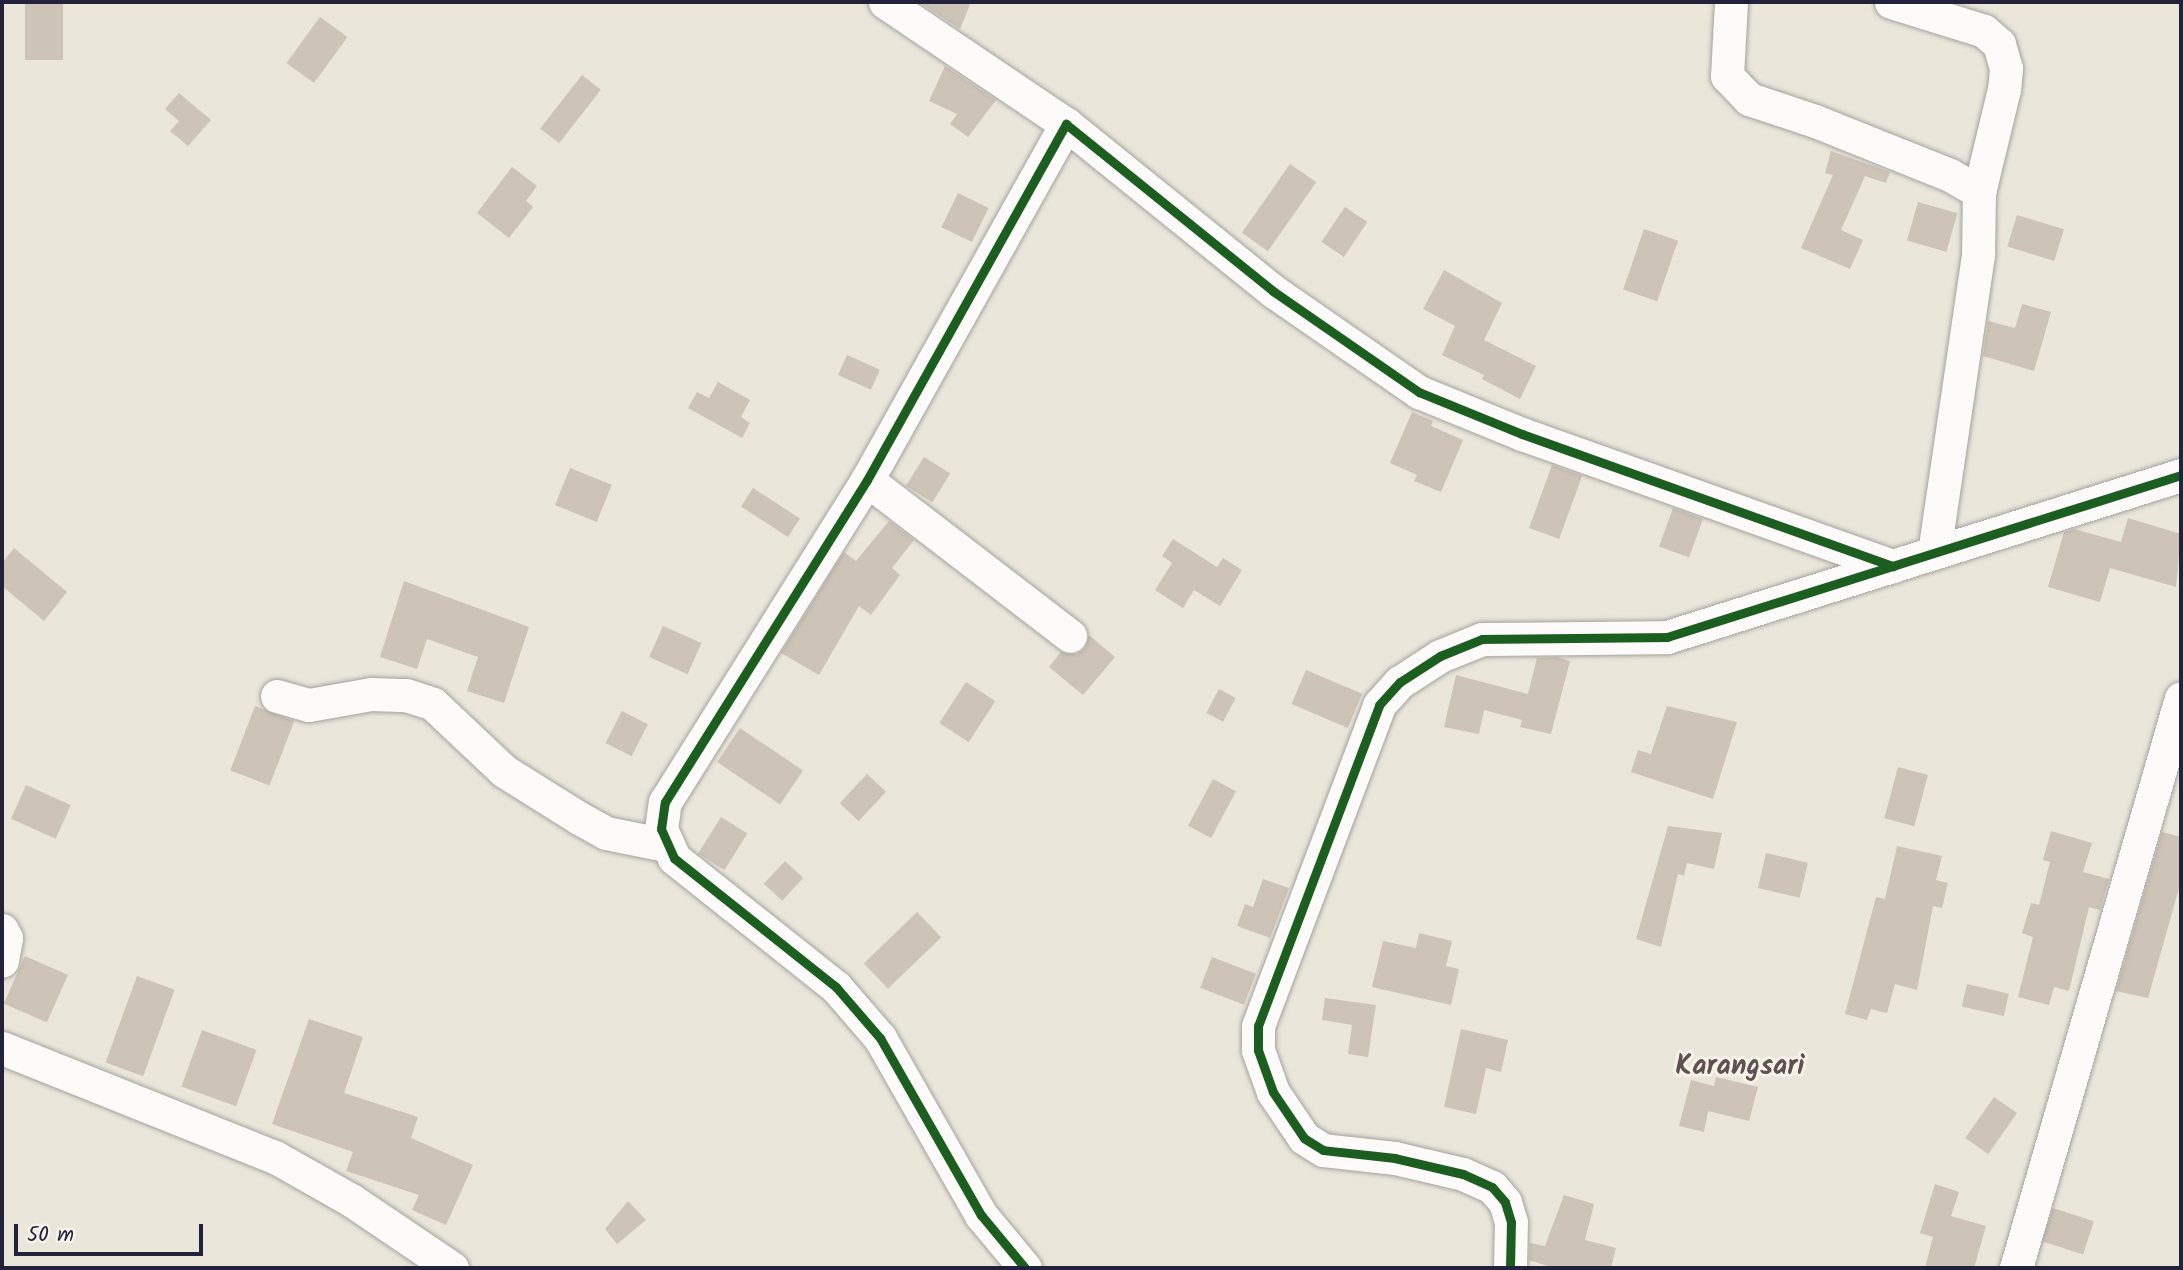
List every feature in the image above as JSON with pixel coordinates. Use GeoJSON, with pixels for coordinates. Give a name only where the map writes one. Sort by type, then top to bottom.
{"type":"FeatureCollection","features":[{"type":"Feature","properties":{"kind":"street"},"geometry":{"type":"LineString","coordinates":[[886,2],[1066,124],[1273,291],[1419,392],[1522,434],[1893,566]]}},
{"type":"Feature","properties":{"kind":"street"},"geometry":{"type":"LineString","coordinates":[[1731,2],[1727,76],[1749,99],[1938,170],[1979,192]]}},
{"type":"Feature","properties":{"kind":"street"},"geometry":{"type":"LineString","coordinates":[[1891,2],[1984,31],[1999,44],[2006,68],[2004,89],[1979,192],[1978,255],[1934,553]]}},
{"type":"Feature","properties":{"kind":"street"},"geometry":{"type":"LineString","coordinates":[[1025,1268],[981,1214],[880,1038],[836,987],[674,858],[661,829],[665,802],[867,480],[1066,124]]}},
{"type":"Feature","properties":{"kind":"street"},"geometry":{"type":"LineString","coordinates":[[1510,1268],[1511,1223],[1505,1202],[1492,1187],[1463,1174],[1395,1158],[1323,1150],[1304,1138],[1273,1092],[1258,1050],[1258,1026],[1379,705],[1400,682],[1440,656],[1482,639],[1667,637],[2181,475]]}},
{"type":"Feature","properties":{"kind":"street"},"geometry":{"type":"LineString","coordinates":[[867,480],[1070,636]]}},
{"type":"Feature","properties":{"kind":"street"},"geometry":{"type":"LineString","coordinates":[[277,696],[309,705],[371,694],[406,695],[433,704],[504,771],[579,818],[606,832],[666,845]]}},
{"type":"Feature","properties":{"kind":"street"},"geometry":{"type":"LineString","coordinates":[[2016,1268],[2181,698]]}},
{"type":"Feature","properties":{"kind":"street"},"geometry":{"type":"LineString","coordinates":[[2,930],[6,938],[2,961]]}},
{"type":"Feature","properties":{"kind":"street"},"geometry":{"type":"LineString","coordinates":[[2,1048],[275,1157],[351,1200],[452,1268]]}},
{"type":"Feature","properties":{"kind":"building"},"geometry":{"type":"Polygon","coordinates":[[[25,2],[63,2],[63,60],[25,60],[25,2]]]}},
{"type":"Feature","properties":{"kind":"building"},"geometry":{"type":"Polygon","coordinates":[[[919,2],[971,2],[960,29],[919,2]]]}},
{"type":"Feature","properties":{"kind":"building"},"geometry":{"type":"Polygon","coordinates":[[[320,17],[348,37],[314,83],[286,63],[320,17]]]}},
{"type":"Feature","properties":{"kind":"building"},"geometry":{"type":"Polygon","coordinates":[[[945,66],[996,100],[968,137],[950,124],[957,114],[929,101],[945,66]]]}},
{"type":"Feature","properties":{"kind":"building"},"geometry":{"type":"Polygon","coordinates":[[[582,75],[601,90],[559,143],[540,129],[582,75]]]}},
{"type":"Feature","properties":{"kind":"building"},"geometry":{"type":"Polygon","coordinates":[[[179,93],[211,120],[188,146],[170,131],[179,121],[165,109],[179,93]]]}},
{"type":"Feature","properties":{"kind":"building"},"geometry":{"type":"Polygon","coordinates":[[[1831,151],[1890,172],[1886,183],[1865,176],[1841,230],[1863,240],[1850,269],[1801,248],[1833,175],[1825,173],[1831,151]]]}},
{"type":"Feature","properties":{"kind":"building"},"geometry":{"type":"Polygon","coordinates":[[[1290,164],[1316,182],[1268,251],[1242,233],[1290,164]]]}},
{"type":"Feature","properties":{"kind":"building"},"geometry":{"type":"Polygon","coordinates":[[[512,167],[537,186],[526,201],[533,207],[509,238],[477,213],[512,167]]]}},
{"type":"Feature","properties":{"kind":"building"},"geometry":{"type":"Polygon","coordinates":[[[958,193],[989,208],[972,242],[941,227],[958,193]]]}},
{"type":"Feature","properties":{"kind":"building"},"geometry":{"type":"Polygon","coordinates":[[[1918,202],[1957,213],[1946,252],[1907,240],[1918,202]]]}},
{"type":"Feature","properties":{"kind":"building"},"geometry":{"type":"Polygon","coordinates":[[[1345,207],[1367,222],[1344,257],[1322,242],[1345,207]]]}},
{"type":"Feature","properties":{"kind":"building"},"geometry":{"type":"Polygon","coordinates":[[[2017,215],[2064,229],[2054,261],[2007,247],[2017,215]]]}},
{"type":"Feature","properties":{"kind":"building"},"geometry":{"type":"Polygon","coordinates":[[[1644,229],[1678,241],[1657,301],[1623,290],[1644,229]]]}},
{"type":"Feature","properties":{"kind":"building"},"geometry":{"type":"Polygon","coordinates":[[[1444,270],[1502,303],[1484,340],[1536,366],[1520,399],[1482,379],[1484,375],[1442,355],[1455,326],[1423,309],[1444,270]]]}},
{"type":"Feature","properties":{"kind":"building"},"geometry":{"type":"Polygon","coordinates":[[[2022,304],[2051,312],[2034,371],[1983,356],[1988,321],[2015,328],[2022,304]]]}},
{"type":"Feature","properties":{"kind":"building"},"geometry":{"type":"Polygon","coordinates":[[[847,355],[880,370],[871,390],[838,375],[847,355]]]}},
{"type":"Feature","properties":{"kind":"building"},"geometry":{"type":"Polygon","coordinates":[[[718,382],[750,400],[741,417],[750,423],[742,438],[688,408],[697,392],[709,398],[718,382]]]}},
{"type":"Feature","properties":{"kind":"building"},"geometry":{"type":"Polygon","coordinates":[[[1412,412],[1433,421],[1431,426],[1463,440],[1441,492],[1414,481],[1417,475],[1390,463],[1412,412]]]}},
{"type":"Feature","properties":{"kind":"building"},"geometry":{"type":"Polygon","coordinates":[[[924,457],[950,473],[932,502],[906,486],[924,457]]]}},
{"type":"Feature","properties":{"kind":"building"},"geometry":{"type":"Polygon","coordinates":[[[1552,465],[1582,476],[1559,539],[1529,528],[1552,465]]]}},
{"type":"Feature","properties":{"kind":"building"},"geometry":{"type":"Polygon","coordinates":[[[570,468],[612,485],[597,522],[555,505],[570,468]]]}},
{"type":"Feature","properties":{"kind":"building"},"geometry":{"type":"Polygon","coordinates":[[[753,488],[800,518],[788,537],[741,506],[753,488]]]}},
{"type":"Feature","properties":{"kind":"building"},"geometry":{"type":"Polygon","coordinates":[[[1673,508],[1703,519],[1689,557],[1659,547],[1673,508]]]}},
{"type":"Feature","properties":{"kind":"building"},"geometry":{"type":"Polygon","coordinates":[[[2128,518],[2181,534],[2176,587],[2110,568],[2100,602],[2048,587],[2064,532],[2074,529],[2121,542],[2128,518]]]}},
{"type":"Feature","properties":{"kind":"building"},"geometry":{"type":"Polygon","coordinates":[[[889,521],[914,540],[892,568],[900,575],[871,615],[859,606],[819,675],[781,653],[844,552],[856,561],[889,521]]]}},
{"type":"Feature","properties":{"kind":"building"},"geometry":{"type":"Polygon","coordinates":[[[1173,539],[1217,567],[1223,558],[1242,570],[1220,606],[1194,590],[1183,608],[1155,590],[1172,563],[1162,556],[1173,539]]]}},
{"type":"Feature","properties":{"kind":"building"},"geometry":{"type":"Polygon","coordinates":[[[14,548],[67,592],[44,621],[2,586],[2,563],[14,548]]]}},
{"type":"Feature","properties":{"kind":"building"},"geometry":{"type":"Polygon","coordinates":[[[404,581],[529,627],[504,703],[467,691],[478,657],[427,639],[417,669],[380,657],[404,581]]]}},
{"type":"Feature","properties":{"kind":"building"},"geometry":{"type":"Polygon","coordinates":[[[663,626],[701,643],[688,674],[649,657],[663,626]]]}},
{"type":"Feature","properties":{"kind":"building"},"geometry":{"type":"Polygon","coordinates":[[[1089,635],[1115,657],[1083,695],[1049,667],[1061,652],[1077,654],[1085,648],[1089,635]]]}},
{"type":"Feature","properties":{"kind":"building"},"geometry":{"type":"Polygon","coordinates":[[[1557,657],[1570,661],[1551,734],[1520,727],[1522,720],[1484,710],[1479,734],[1444,727],[1456,675],[1528,694],[1537,658],[1557,657]]]}},
{"type":"Feature","properties":{"kind":"building"},"geometry":{"type":"Polygon","coordinates":[[[1306,670],[1362,694],[1348,728],[1292,704],[1306,670]]]}},
{"type":"Feature","properties":{"kind":"building"},"geometry":{"type":"Polygon","coordinates":[[[966,682],[995,701],[969,742],[939,723],[966,682]]]}},
{"type":"Feature","properties":{"kind":"building"},"geometry":{"type":"Polygon","coordinates":[[[1219,689],[1236,698],[1223,722],[1206,713],[1219,689]]]}},
{"type":"Feature","properties":{"kind":"building"},"geometry":{"type":"Polygon","coordinates":[[[255,706],[294,721],[269,785],[230,770],[255,706]]]}},
{"type":"Feature","properties":{"kind":"building"},"geometry":{"type":"Polygon","coordinates":[[[1667,706],[1737,722],[1713,799],[1631,772],[1638,750],[1651,754],[1667,706]]]}},
{"type":"Feature","properties":{"kind":"building"},"geometry":{"type":"Polygon","coordinates":[[[622,711],[648,724],[631,756],[606,743],[622,711]]]}},
{"type":"Feature","properties":{"kind":"building"},"geometry":{"type":"Polygon","coordinates":[[[740,728],[803,770],[780,804],[717,762],[740,728]]]}},
{"type":"Feature","properties":{"kind":"building"},"geometry":{"type":"Polygon","coordinates":[[[1898,767],[1928,775],[1914,826],[1884,818],[1898,767]]]}},
{"type":"Feature","properties":{"kind":"building"},"geometry":{"type":"Polygon","coordinates":[[[867,774],[886,792],[859,821],[840,803],[867,774]]]}},
{"type":"Feature","properties":{"kind":"building"},"geometry":{"type":"Polygon","coordinates":[[[1213,779],[1236,791],[1211,838],[1188,826],[1213,779]]]}},
{"type":"Feature","properties":{"kind":"building"},"geometry":{"type":"Polygon","coordinates":[[[26,785],[71,805],[56,839],[11,819],[26,785]]]}},
{"type":"Feature","properties":{"kind":"building"},"geometry":{"type":"Polygon","coordinates":[[[721,817],[747,833],[725,870],[698,853],[721,817]]]}},
{"type":"Feature","properties":{"kind":"building"},"geometry":{"type":"Polygon","coordinates":[[[1668,826],[1722,833],[1714,869],[1687,863],[1684,876],[1678,874],[1661,947],[1636,939],[1668,826]]]}},
{"type":"Feature","properties":{"kind":"building"},"geometry":{"type":"Polygon","coordinates":[[[2051,831],[2092,843],[2083,872],[2109,879],[2100,910],[2089,907],[2069,991],[2054,987],[2049,1005],[2018,997],[2033,937],[2022,933],[2031,903],[2039,905],[2050,862],[2043,860],[2051,831]]]}},
{"type":"Feature","properties":{"kind":"building"},"geometry":{"type":"Polygon","coordinates":[[[2162,832],[2181,837],[2181,881],[2148,998],[2116,991],[2162,832]]]}},
{"type":"Feature","properties":{"kind":"building"},"geometry":{"type":"Polygon","coordinates":[[[1897,846],[1942,856],[1936,880],[1948,883],[1942,908],[1933,906],[1917,990],[1895,984],[1887,1013],[1871,1009],[1867,1020],[1845,1014],[1876,897],[1885,899],[1897,846]]]}},
{"type":"Feature","properties":{"kind":"building"},"geometry":{"type":"Polygon","coordinates":[[[1766,853],[1808,863],[1800,898],[1758,888],[1766,853]]]}},
{"type":"Feature","properties":{"kind":"building"},"geometry":{"type":"Polygon","coordinates":[[[785,861],[803,878],[782,901],[764,884],[785,861]]]}},
{"type":"Feature","properties":{"kind":"building"},"geometry":{"type":"Polygon","coordinates":[[[1263,879],[1289,888],[1270,938],[1237,926],[1245,904],[1253,907],[1263,879]]]}},
{"type":"Feature","properties":{"kind":"building"},"geometry":{"type":"Polygon","coordinates":[[[917,912],[941,937],[888,989],[864,963],[917,912]]]}},
{"type":"Feature","properties":{"kind":"building"},"geometry":{"type":"Polygon","coordinates":[[[1419,933],[1452,941],[1446,966],[1459,969],[1451,1005],[1372,987],[1383,941],[1416,948],[1419,933]]]}},
{"type":"Feature","properties":{"kind":"building"},"geometry":{"type":"Polygon","coordinates":[[[25,956],[68,975],[47,1023],[4,1004],[25,956]]]}},
{"type":"Feature","properties":{"kind":"building"},"geometry":{"type":"Polygon","coordinates":[[[1212,957],[1256,974],[1244,1005],[1200,988],[1212,957]]]}},
{"type":"Feature","properties":{"kind":"building"},"geometry":{"type":"Polygon","coordinates":[[[137,976],[175,990],[143,1076],[106,1062],[137,976]]]}},
{"type":"Feature","properties":{"kind":"building"},"geometry":{"type":"Polygon","coordinates":[[[1967,984],[2009,994],[2004,1016],[1962,1006],[1967,984]]]}},
{"type":"Feature","properties":{"kind":"building"},"geometry":{"type":"Polygon","coordinates":[[[1325,998],[1376,1005],[1368,1057],[1348,1054],[1352,1025],[1322,1020],[1325,998]]]}},
{"type":"Feature","properties":{"kind":"building"},"geometry":{"type":"Polygon","coordinates":[[[309,1019],[363,1037],[344,1093],[418,1117],[411,1138],[473,1165],[446,1225],[412,1210],[419,1195],[346,1171],[353,1152],[272,1124],[309,1019]]]}},
{"type":"Feature","properties":{"kind":"building"},"geometry":{"type":"Polygon","coordinates":[[[1461,1029],[1508,1040],[1501,1072],[1486,1068],[1476,1114],[1444,1107],[1461,1029]]]}},
{"type":"Feature","properties":{"kind":"building"},"geometry":{"type":"Polygon","coordinates":[[[202,1030],[257,1050],[236,1106],[181,1086],[202,1030]]]}},
{"type":"Feature","properties":{"kind":"building"},"geometry":{"type":"Polygon","coordinates":[[[1716,1077],[1758,1087],[1749,1121],[1708,1111],[1704,1132],[1679,1126],[1691,1080],[1714,1086],[1716,1077]]]}},
{"type":"Feature","properties":{"kind":"building"},"geometry":{"type":"Polygon","coordinates":[[[1994,1097],[2017,1113],[1988,1154],[1965,1138],[1994,1097]]]}},
{"type":"Feature","properties":{"kind":"building"},"geometry":{"type":"Polygon","coordinates":[[[1935,1184],[1959,1192],[1951,1216],[1986,1226],[1974,1268],[1925,1268],[1933,1237],[1920,1233],[1935,1184]]]}},
{"type":"Feature","properties":{"kind":"building"},"geometry":{"type":"Polygon","coordinates":[[[1564,1195],[1594,1204],[1585,1240],[1616,1248],[1611,1268],[1554,1268],[1529,1260],[1530,1243],[1545,1246],[1564,1195]]]}},
{"type":"Feature","properties":{"kind":"building"},"geometry":{"type":"Polygon","coordinates":[[[628,1201],[646,1220],[617,1244],[605,1229],[628,1201]]]}},
{"type":"Feature","properties":{"kind":"building"},"geometry":{"type":"Polygon","coordinates":[[[2053,1208],[2094,1221],[2083,1255],[2042,1241],[2053,1208]]]}},
{"type":"Feature","properties":{"kind":"cycle path"},"geometry":{"type":"LineString","coordinates":[[1025,1268],[981,1215],[880,1038],[836,987],[674,858],[661,829],[665,802],[867,480],[1066,124],[1273,291],[1419,392],[1522,434],[1893,566]]}},
{"type":"Feature","properties":{"kind":"cycle path"},"geometry":{"type":"LineString","coordinates":[[1510,1268],[1511,1222],[1505,1202],[1492,1187],[1463,1174],[1395,1158],[1323,1150],[1304,1138],[1273,1092],[1258,1050],[1258,1026],[1379,705],[1400,682],[1440,656],[1482,639],[1667,637],[2181,475]]}},
{"type":"Feature","properties":{"kind":"district","name":"Karangsari"},"geometry":{"type":"Point","coordinates":[1740,1067]}}]}
